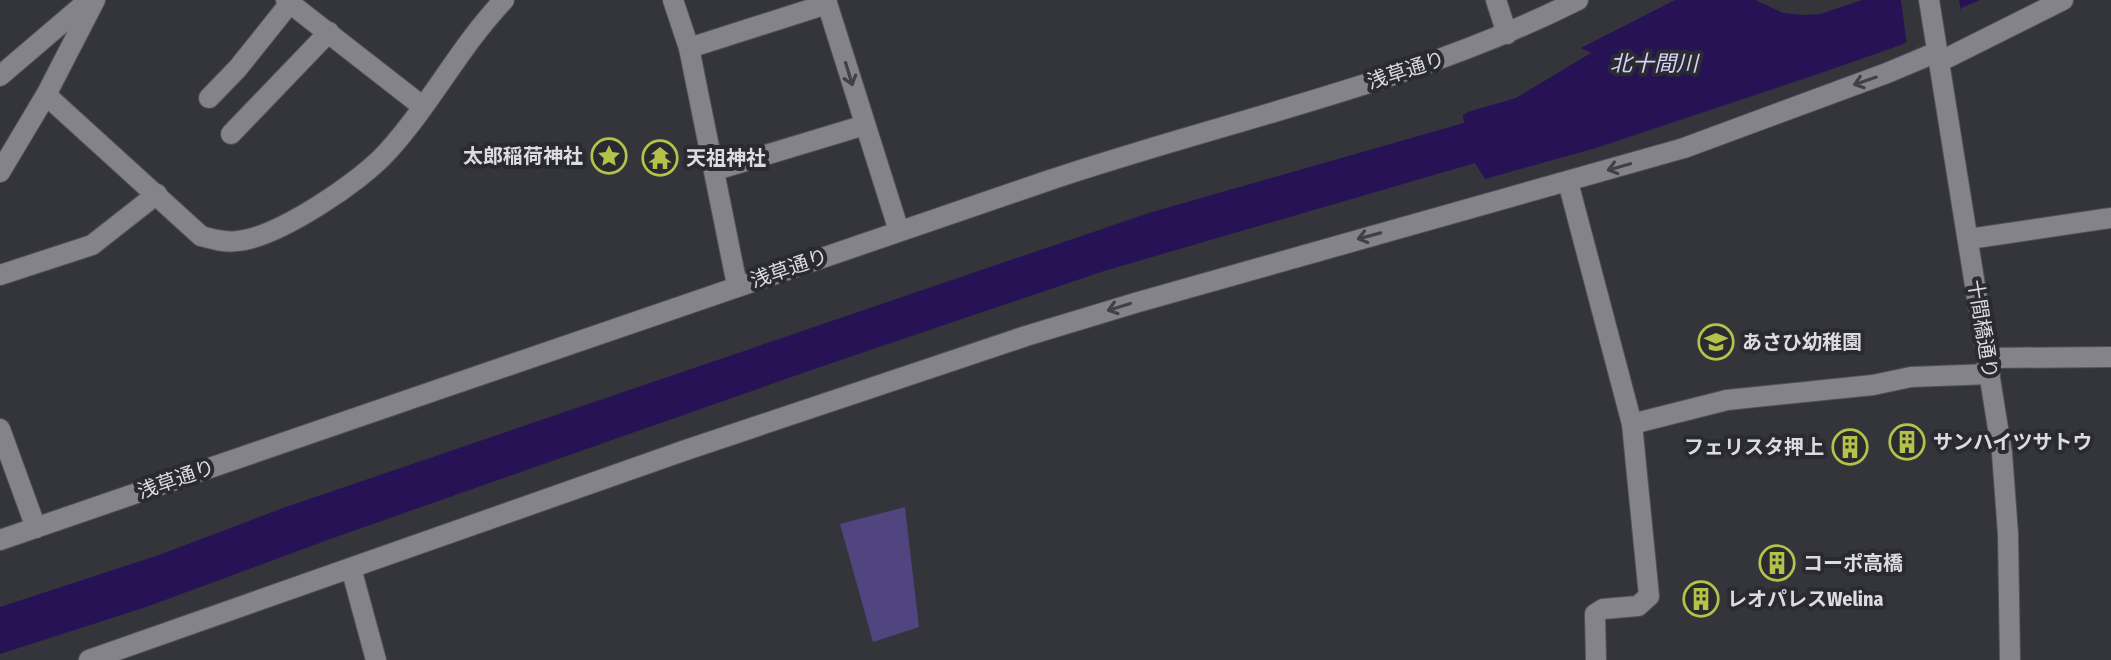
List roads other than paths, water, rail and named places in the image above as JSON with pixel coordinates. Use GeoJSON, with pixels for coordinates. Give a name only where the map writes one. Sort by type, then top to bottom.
{"type":"FeatureCollection","features":[{"type":"Feature","properties":{"kind":"street"},"geometry":{"type":"LineString","coordinates":[[0,76],[92,0]]}},
{"type":"Feature","properties":{"kind":"street"},"geometry":{"type":"LineString","coordinates":[[0,172],[46,95],[92,0]]}},
{"type":"Feature","properties":{"kind":"street"},"geometry":{"type":"LineString","coordinates":[[46,95],[201,236],[238,241],[281,229],[337,192],[388,152],[483,23],[504,0]]}},
{"type":"Feature","properties":{"kind":"street"},"geometry":{"type":"LineString","coordinates":[[673,0],[689,48],[737,285]]}},
{"type":"Feature","properties":{"kind":"street"},"geometry":{"type":"LineString","coordinates":[[1496,0],[1507,34]]}},
{"type":"Feature","properties":{"kind":"street","name":"浅草通り"},"geometry":{"type":"LineString","coordinates":[[0,540],[737,285],[1101,163],[1415,68],[1507,34],[1578,0]]}},
{"type":"Feature","properties":{"kind":"street","name":"十間橋通り"},"geometry":{"type":"LineString","coordinates":[[1929,0],[1989,366],[2006,491],[2010,660]]}},
{"type":"Feature","properties":{"kind":"street"},"geometry":{"type":"LineString","coordinates":[[89,660],[698,446],[1026,336],[1164,294],[1684,148],[1887,73],[2063,0]]}},
{"type":"Feature","properties":{"kind":"street"},"geometry":{"type":"LineString","coordinates":[[209,98],[238,68],[288,1],[422,106]]}},
{"type":"Feature","properties":{"kind":"street"},"geometry":{"type":"LineString","coordinates":[[689,48],[826,2],[899,231]]}},
{"type":"Feature","properties":{"kind":"street"},"geometry":{"type":"LineString","coordinates":[[231,134],[329,32]]}},
{"type":"Feature","properties":{"kind":"street"},"geometry":{"type":"LineString","coordinates":[[716,170],[865,125]]}},
{"type":"Feature","properties":{"kind":"street"},"geometry":{"type":"LineString","coordinates":[[1568,182],[1632,424],[1649,596],[1638,606],[1603,609],[1595,614],[1596,660]]}},
{"type":"Feature","properties":{"kind":"street"},"geometry":{"type":"LineString","coordinates":[[0,275],[92,245],[157,194]]}},
{"type":"Feature","properties":{"kind":"street"},"geometry":{"type":"LineString","coordinates":[[1969,239],[2111,218]]}},
{"type":"Feature","properties":{"kind":"street"},"geometry":{"type":"LineString","coordinates":[[1632,424],[1727,400],[1873,385],[1989,366],[2111,357]]}},
{"type":"Feature","properties":{"kind":"street"},"geometry":{"type":"LineString","coordinates":[[0,429],[36,528]]}},
{"type":"Feature","properties":{"kind":"street"},"geometry":{"type":"LineString","coordinates":[[351,568],[376,660]]}},
{"type":"Feature","properties":{"kind":"water","name":"北十間川"},"geometry":{"type":"Polygon","coordinates":[[[1564,0],[1755,0],[1783,13],[1804,15],[1820,14],[1862,0],[1980,0],[1961,8],[1961,14],[1901,45],[1596,148],[1485,179],[1475,163],[1104,271],[820,367],[146,607],[0,654],[0,607],[1149,213],[1464,123],[1463,115],[1468,112],[1516,98],[1591,53],[1581,48],[1564,0]]]}},
{"type":"Feature","properties":{"kind":"place","name":"太郎稲荷神社"},"geometry":{"type":"Point","coordinates":[609,156]}},
{"type":"Feature","properties":{"kind":"place","name":"天祖神社"},"geometry":{"type":"Point","coordinates":[660,158]}},
{"type":"Feature","properties":{"kind":"place","name":"あさひ幼稚園"},"geometry":{"type":"Point","coordinates":[1716,342]}},
{"type":"Feature","properties":{"kind":"place","name":"サンハイツサトウ"},"geometry":{"type":"Point","coordinates":[1907,442]}},
{"type":"Feature","properties":{"kind":"place","name":"フェリスタ押上"},"geometry":{"type":"Point","coordinates":[1850,447]}},
{"type":"Feature","properties":{"kind":"place","name":"コーポ高橋"},"geometry":{"type":"Point","coordinates":[1777,563]}},
{"type":"Feature","properties":{"kind":"place","name":"レオパレスWelina"},"geometry":{"type":"Point","coordinates":[1701,599]}}]}
